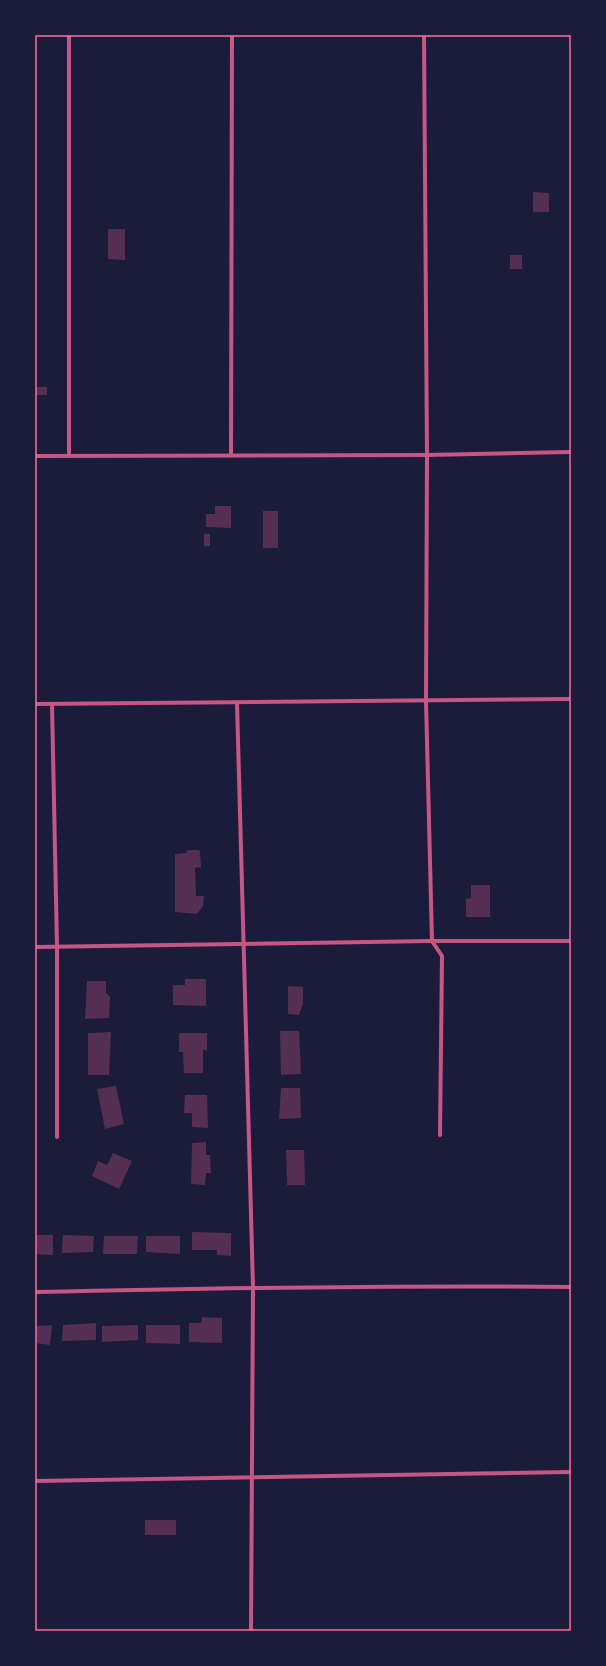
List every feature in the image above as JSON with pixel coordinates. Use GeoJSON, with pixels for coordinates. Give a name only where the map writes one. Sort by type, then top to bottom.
{"type":"FeatureCollection","features":[{"type":"Feature","properties":{"kind":"street"},"geometry":{"type":"LineString","coordinates":[[70,35],[70,455]]}},
{"type":"Feature","properties":{"kind":"street"},"geometry":{"type":"LineString","coordinates":[[231,454],[232,35]]}},
{"type":"Feature","properties":{"kind":"street"},"geometry":{"type":"LineString","coordinates":[[424,35],[427,455],[426,701],[432,941],[442,956],[440,1135]]}},
{"type":"Feature","properties":{"kind":"street"},"geometry":{"type":"LineString","coordinates":[[35,456],[231,454],[427,455],[571,452]]}},
{"type":"Feature","properties":{"kind":"street"},"geometry":{"type":"LineString","coordinates":[[35,704],[571,700]]}},
{"type":"Feature","properties":{"kind":"street"},"geometry":{"type":"LineString","coordinates":[[237,702],[253,1287],[251,1631]]}},
{"type":"Feature","properties":{"kind":"street"},"geometry":{"type":"LineString","coordinates":[[52,704],[57,946],[58,1137]]}},
{"type":"Feature","properties":{"kind":"street"},"geometry":{"type":"LineString","coordinates":[[35,947],[432,941],[571,942]]}},
{"type":"Feature","properties":{"kind":"street"},"geometry":{"type":"LineString","coordinates":[[35,1292],[253,1287],[571,1287]]}},
{"type":"Feature","properties":{"kind":"street"},"geometry":{"type":"LineString","coordinates":[[35,1481],[571,1472]]}},
{"type":"Feature","properties":{"kind":"building"},"geometry":{"type":"Polygon","coordinates":[[[533,192],[549,193],[549,212],[533,212],[533,192]]]}},
{"type":"Feature","properties":{"kind":"building"},"geometry":{"type":"Polygon","coordinates":[[[108,229],[125,229],[125,260],[108,259],[108,229]]]}},
{"type":"Feature","properties":{"kind":"building"},"geometry":{"type":"Polygon","coordinates":[[[510,255],[522,255],[522,269],[510,269],[510,255]]]}},
{"type":"Feature","properties":{"kind":"building"},"geometry":{"type":"Polygon","coordinates":[[[35,387],[47,387],[47,395],[35,395],[35,387]]]}},
{"type":"Feature","properties":{"kind":"building"},"geometry":{"type":"Polygon","coordinates":[[[215,506],[231,506],[231,528],[206,527],[206,514],[215,514],[215,506]]]}},
{"type":"Feature","properties":{"kind":"building"},"geometry":{"type":"Polygon","coordinates":[[[263,511],[278,511],[278,548],[263,548],[263,511]]]}},
{"type":"Feature","properties":{"kind":"building"},"geometry":{"type":"Polygon","coordinates":[[[204,534],[210,534],[210,546],[204,546],[204,534]]]}},
{"type":"Feature","properties":{"kind":"building"},"geometry":{"type":"Polygon","coordinates":[[[188,850],[199,850],[200,852],[201,867],[195,868],[196,896],[204,896],[203,906],[197,914],[175,912],[175,854],[186,853],[188,850]]]}},
{"type":"Feature","properties":{"kind":"building"},"geometry":{"type":"Polygon","coordinates":[[[471,885],[490,885],[490,917],[466,917],[466,899],[471,898],[471,885]]]}},
{"type":"Feature","properties":{"kind":"building"},"geometry":{"type":"Polygon","coordinates":[[[185,979],[206,979],[206,1006],[173,1005],[173,985],[185,985],[185,979]]]}},
{"type":"Feature","properties":{"kind":"building"},"geometry":{"type":"Polygon","coordinates":[[[87,981],[106,981],[106,993],[110,997],[109,1018],[85,1019],[87,981]]]}},
{"type":"Feature","properties":{"kind":"building"},"geometry":{"type":"Polygon","coordinates":[[[288,986],[303,987],[303,1004],[299,1015],[288,1014],[288,986]]]}},
{"type":"Feature","properties":{"kind":"building"},"geometry":{"type":"Polygon","coordinates":[[[280,1031],[299,1031],[301,1074],[281,1075],[280,1031]]]}},
{"type":"Feature","properties":{"kind":"building"},"geometry":{"type":"Polygon","coordinates":[[[111,1032],[109,1075],[88,1075],[88,1033],[111,1032]]]}},
{"type":"Feature","properties":{"kind":"building"},"geometry":{"type":"Polygon","coordinates":[[[179,1033],[207,1033],[207,1050],[203,1050],[203,1073],[184,1073],[183,1052],[179,1052],[179,1033]]]}},
{"type":"Feature","properties":{"kind":"building"},"geometry":{"type":"Polygon","coordinates":[[[116,1086],[124,1124],[105,1129],[97,1089],[116,1086]]]}},
{"type":"Feature","properties":{"kind":"building"},"geometry":{"type":"Polygon","coordinates":[[[281,1088],[300,1088],[301,1118],[279,1119],[281,1088]]]}},
{"type":"Feature","properties":{"kind":"building"},"geometry":{"type":"Polygon","coordinates":[[[185,1095],[207,1095],[208,1128],[192,1127],[192,1113],[184,1113],[185,1095]]]}},
{"type":"Feature","properties":{"kind":"building"},"geometry":{"type":"Polygon","coordinates":[[[206,1142],[206,1155],[210,1155],[211,1173],[206,1173],[205,1185],[191,1184],[192,1143],[206,1142]]]}},
{"type":"Feature","properties":{"kind":"building"},"geometry":{"type":"Polygon","coordinates":[[[286,1150],[304,1150],[305,1185],[287,1185],[286,1150]]]}},
{"type":"Feature","properties":{"kind":"building"},"geometry":{"type":"Polygon","coordinates":[[[113,1153],[132,1161],[119,1189],[92,1176],[98,1161],[107,1165],[113,1153]]]}},
{"type":"Feature","properties":{"kind":"building"},"geometry":{"type":"Polygon","coordinates":[[[192,1232],[231,1233],[231,1256],[217,1255],[217,1250],[192,1250],[192,1232]]]}},
{"type":"Feature","properties":{"kind":"building"},"geometry":{"type":"Polygon","coordinates":[[[35,1235],[53,1235],[53,1255],[35,1254],[35,1235]]]}},
{"type":"Feature","properties":{"kind":"building"},"geometry":{"type":"Polygon","coordinates":[[[63,1235],[94,1236],[93,1252],[62,1253],[63,1235]]]}},
{"type":"Feature","properties":{"kind":"building"},"geometry":{"type":"Polygon","coordinates":[[[104,1236],[138,1236],[137,1254],[103,1254],[104,1236]]]}},
{"type":"Feature","properties":{"kind":"building"},"geometry":{"type":"Polygon","coordinates":[[[146,1236],[180,1236],[180,1254],[146,1252],[146,1236]]]}},
{"type":"Feature","properties":{"kind":"building"},"geometry":{"type":"Polygon","coordinates":[[[202,1317],[222,1318],[222,1343],[189,1342],[189,1323],[201,1323],[202,1317]]]}},
{"type":"Feature","properties":{"kind":"building"},"geometry":{"type":"Polygon","coordinates":[[[96,1323],[96,1340],[62,1341],[63,1325],[96,1323]]]}},
{"type":"Feature","properties":{"kind":"building"},"geometry":{"type":"Polygon","coordinates":[[[52,1325],[50,1345],[35,1343],[35,1326],[52,1325]]]}},
{"type":"Feature","properties":{"kind":"building"},"geometry":{"type":"Polygon","coordinates":[[[138,1325],[138,1340],[102,1342],[102,1326],[138,1325]]]}},
{"type":"Feature","properties":{"kind":"building"},"geometry":{"type":"Polygon","coordinates":[[[146,1325],[180,1325],[180,1344],[146,1343],[146,1325]]]}},
{"type":"Feature","properties":{"kind":"building"},"geometry":{"type":"Polygon","coordinates":[[[145,1520],[176,1520],[176,1535],[145,1535],[145,1520]]]}}]}
